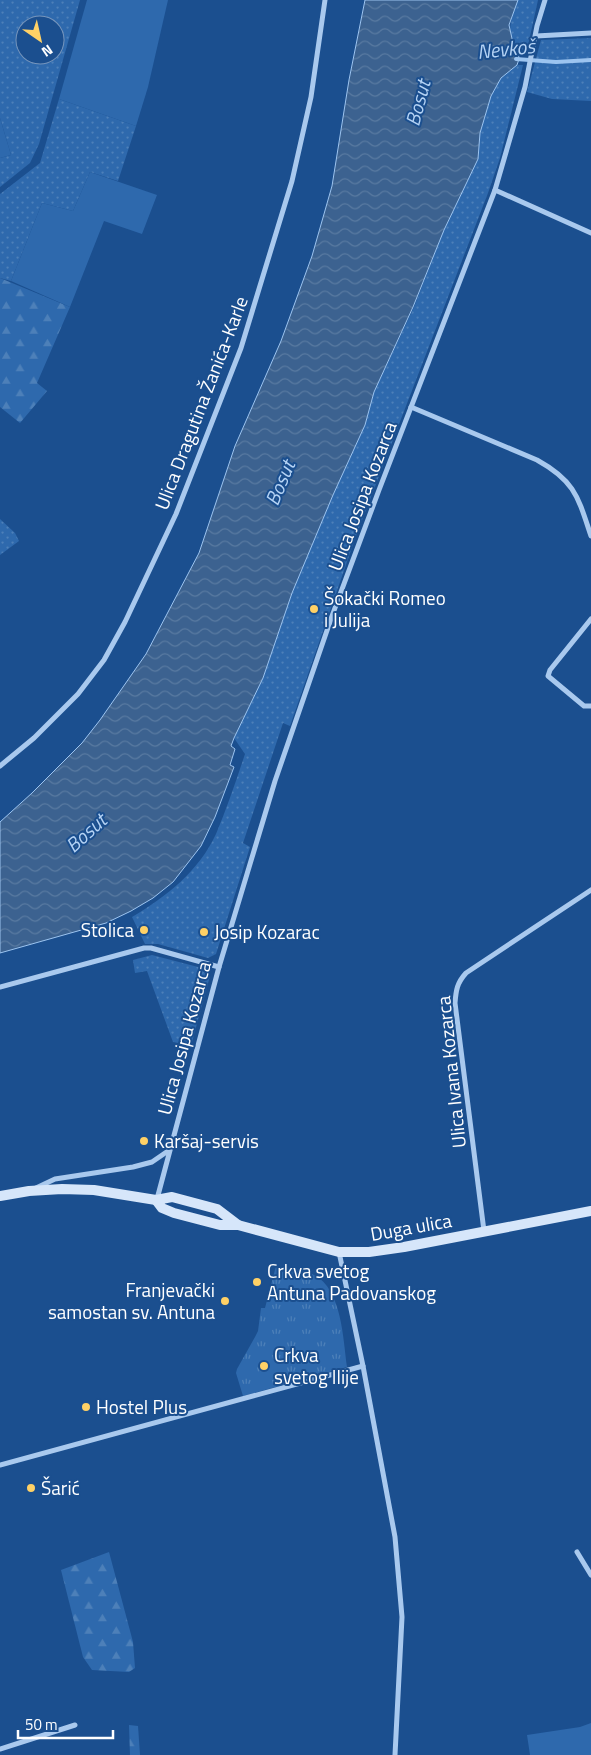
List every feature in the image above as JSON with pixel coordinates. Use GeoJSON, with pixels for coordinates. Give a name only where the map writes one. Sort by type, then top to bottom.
{"type":"FeatureCollection","features":[{"type":"Feature","properties":{"kind":"main road","name":"Duga ulica"},"geometry":{"type":"LineString","coordinates":[[0,1196],[29,1191],[62,1189],[94,1190],[156,1200],[172,1197],[216,1209],[238,1225]]}},
{"type":"Feature","properties":{"kind":"main road","name":"Duga ulica"},"geometry":{"type":"LineString","coordinates":[[156,1200],[162,1208],[174,1214],[220,1225],[238,1225],[339,1252],[369,1252],[591,1211]]}},
{"type":"Feature","properties":{"kind":"street","name":"Ulica Dragutina Žanića-Karle"},"geometry":{"type":"LineString","coordinates":[[0,766],[34,738],[78,694],[104,660],[125,622],[176,514],[240,348],[290,189],[311,97],[324,0]]}},
{"type":"Feature","properties":{"kind":"street","name":"Ulica Josipa Kozarca"},"geometry":{"type":"LineString","coordinates":[[156,1200],[218,967],[275,781],[332,616],[495,190],[529,70],[545,0]]}},
{"type":"Feature","properties":{"kind":"street"},"geometry":{"type":"LineString","coordinates":[[536,36],[591,33]]}},
{"type":"Feature","properties":{"kind":"street"},"geometry":{"type":"LineString","coordinates":[[495,190],[591,233]]}},
{"type":"Feature","properties":{"kind":"street"},"geometry":{"type":"LineString","coordinates":[[412,407],[537,460],[556,471],[568,483],[580,504],[591,536]]}},
{"type":"Feature","properties":{"kind":"street"},"geometry":{"type":"LineString","coordinates":[[591,618],[550,670],[548,676],[584,706],[591,706]]}},
{"type":"Feature","properties":{"kind":"street","name":"Ulica Ivana Kozarca"},"geometry":{"type":"LineString","coordinates":[[484,1231],[455,1003],[458,982],[466,973],[591,890]]}},
{"type":"Feature","properties":{"kind":"street"},"geometry":{"type":"LineString","coordinates":[[0,987],[144,948],[151,948],[218,967]]}},
{"type":"Feature","properties":{"kind":"street","name":"Duga ulica"},"geometry":{"type":"LineString","coordinates":[[29,1191],[55,1179],[133,1167],[152,1162],[169,1151]]}},
{"type":"Feature","properties":{"kind":"street"},"geometry":{"type":"LineString","coordinates":[[339,1252],[363,1366],[395,1537],[401,1607],[394,1755]]}},
{"type":"Feature","properties":{"kind":"street"},"geometry":{"type":"LineString","coordinates":[[0,1465],[363,1366]]}},
{"type":"Feature","properties":{"kind":"street"},"geometry":{"type":"LineString","coordinates":[[577,1552],[591,1575]]}},
{"type":"Feature","properties":{"kind":"street"},"geometry":{"type":"LineString","coordinates":[[0,1749],[75,1725]]}},
{"type":"Feature","properties":{"kind":"green space"},"geometry":{"type":"Polygon","coordinates":[[[0,0],[80,0],[65,53],[65,15],[15,15],[15,65],[61,65],[39,144],[30,163],[0,187],[0,158],[11,155],[0,118],[0,0]]]}},
{"type":"Feature","properties":{"kind":"green space"},"geometry":{"type":"Polygon","coordinates":[[[87,0],[168,0],[148,87],[136,126],[59,99],[87,0]]]}},
{"type":"Feature","properties":{"kind":"green space"},"geometry":{"type":"Polygon","coordinates":[[[518,0],[538,0],[527,50],[518,49],[511,37],[511,25],[518,0]]]}},
{"type":"Feature","properties":{"kind":"green space"},"geometry":{"type":"Polygon","coordinates":[[[591,38],[591,101],[552,99],[527,92],[541,40],[591,38]]]}},
{"type":"Feature","properties":{"kind":"green space"},"geometry":{"type":"Polygon","coordinates":[[[517,65],[523,65],[500,158],[356,536],[290,726],[283,723],[243,843],[250,847],[216,954],[208,958],[158,944],[145,944],[132,917],[157,901],[180,882],[200,860],[216,834],[245,754],[234,738],[263,678],[292,593],[365,425],[374,392],[414,307],[444,230],[478,159],[480,133],[491,96],[501,78],[517,65]]]}},
{"type":"Feature","properties":{"kind":"green space"},"geometry":{"type":"Polygon","coordinates":[[[59,99],[136,126],[118,181],[90,172],[73,211],[42,203],[11,281],[0,278],[0,194],[40,163],[59,99]]]}},
{"type":"Feature","properties":{"kind":"green space"},"geometry":{"type":"Polygon","coordinates":[[[0,118],[11,155],[0,158],[0,118]]]}},
{"type":"Feature","properties":{"kind":"green space"},"geometry":{"type":"Polygon","coordinates":[[[90,172],[157,195],[142,234],[104,221],[70,307],[11,281],[42,203],[73,211],[90,172]]]}},
{"type":"Feature","properties":{"kind":"green space"},"geometry":{"type":"Polygon","coordinates":[[[0,278],[70,307],[37,383],[47,391],[20,423],[0,407],[0,278]]]}},
{"type":"Feature","properties":{"kind":"green space"},"geometry":{"type":"Polygon","coordinates":[[[0,519],[15,533],[19,541],[0,555],[0,519]]]}},
{"type":"Feature","properties":{"kind":"green space"},"geometry":{"type":"Polygon","coordinates":[[[152,955],[207,969],[210,976],[192,1042],[189,1045],[173,1042],[147,971],[135,973],[133,960],[152,955]]]}},
{"type":"Feature","properties":{"kind":"green space"},"geometry":{"type":"Polygon","coordinates":[[[276,1266],[310,1273],[323,1282],[330,1291],[336,1303],[342,1329],[347,1367],[243,1396],[236,1373],[237,1369],[258,1331],[261,1308],[265,1308],[276,1266]]]}},
{"type":"Feature","properties":{"kind":"green space"},"geometry":{"type":"Polygon","coordinates":[[[109,1552],[133,1642],[135,1668],[129,1672],[92,1670],[83,1657],[61,1570],[109,1552]]]}},
{"type":"Feature","properties":{"kind":"green space"},"geometry":{"type":"Polygon","coordinates":[[[591,1723],[591,1755],[530,1755],[527,1735],[580,1727],[591,1723]]]}},
{"type":"Feature","properties":{"kind":"green space"},"geometry":{"type":"Polygon","coordinates":[[[129,1725],[138,1726],[140,1755],[130,1755],[129,1725]]]}},
{"type":"Feature","properties":{"kind":"water","name":"Bosut"},"geometry":{"type":"Polygon","coordinates":[[[365,0],[518,0],[509,25],[513,43],[518,49],[519,59],[517,65],[501,78],[491,96],[480,133],[478,159],[444,230],[413,307],[374,392],[365,425],[292,593],[263,678],[231,746],[235,749],[230,765],[234,767],[215,817],[201,846],[173,882],[153,898],[131,911],[106,923],[0,953],[0,822],[82,743],[100,720],[146,654],[199,553],[235,446],[281,341],[312,256],[332,186],[349,80],[365,0]]]}},
{"type":"Feature","properties":{"kind":"waterway","name":"Nevkoš"},"geometry":{"type":"LineString","coordinates":[[516,59],[556,62],[591,60]]}},
{"type":"Feature","properties":{"kind":"place","name":"Šokački Romeo i Julija"},"geometry":{"type":"Point","coordinates":[314,609]}},
{"type":"Feature","properties":{"kind":"place","name":"Stolica"},"geometry":{"type":"Point","coordinates":[144,930]}},
{"type":"Feature","properties":{"kind":"place","name":"Josip Kozarac"},"geometry":{"type":"Point","coordinates":[204,932]}},
{"type":"Feature","properties":{"kind":"place","name":"Karšaj-servis"},"geometry":{"type":"Point","coordinates":[144,1141]}},
{"type":"Feature","properties":{"kind":"place","name":"Crkva svetog Antuna Padovanskog"},"geometry":{"type":"Point","coordinates":[257,1282]}},
{"type":"Feature","properties":{"kind":"place","name":"Franjevački samostan sv. Antuna"},"geometry":{"type":"Point","coordinates":[225,1301]}},
{"type":"Feature","properties":{"kind":"place","name":"Crkva svetog Ilije"},"geometry":{"type":"Point","coordinates":[264,1366]}},
{"type":"Feature","properties":{"kind":"place","name":"Hostel Plus"},"geometry":{"type":"Point","coordinates":[86,1407]}},
{"type":"Feature","properties":{"kind":"place","name":"Šarić"},"geometry":{"type":"Point","coordinates":[31,1488]}}]}
